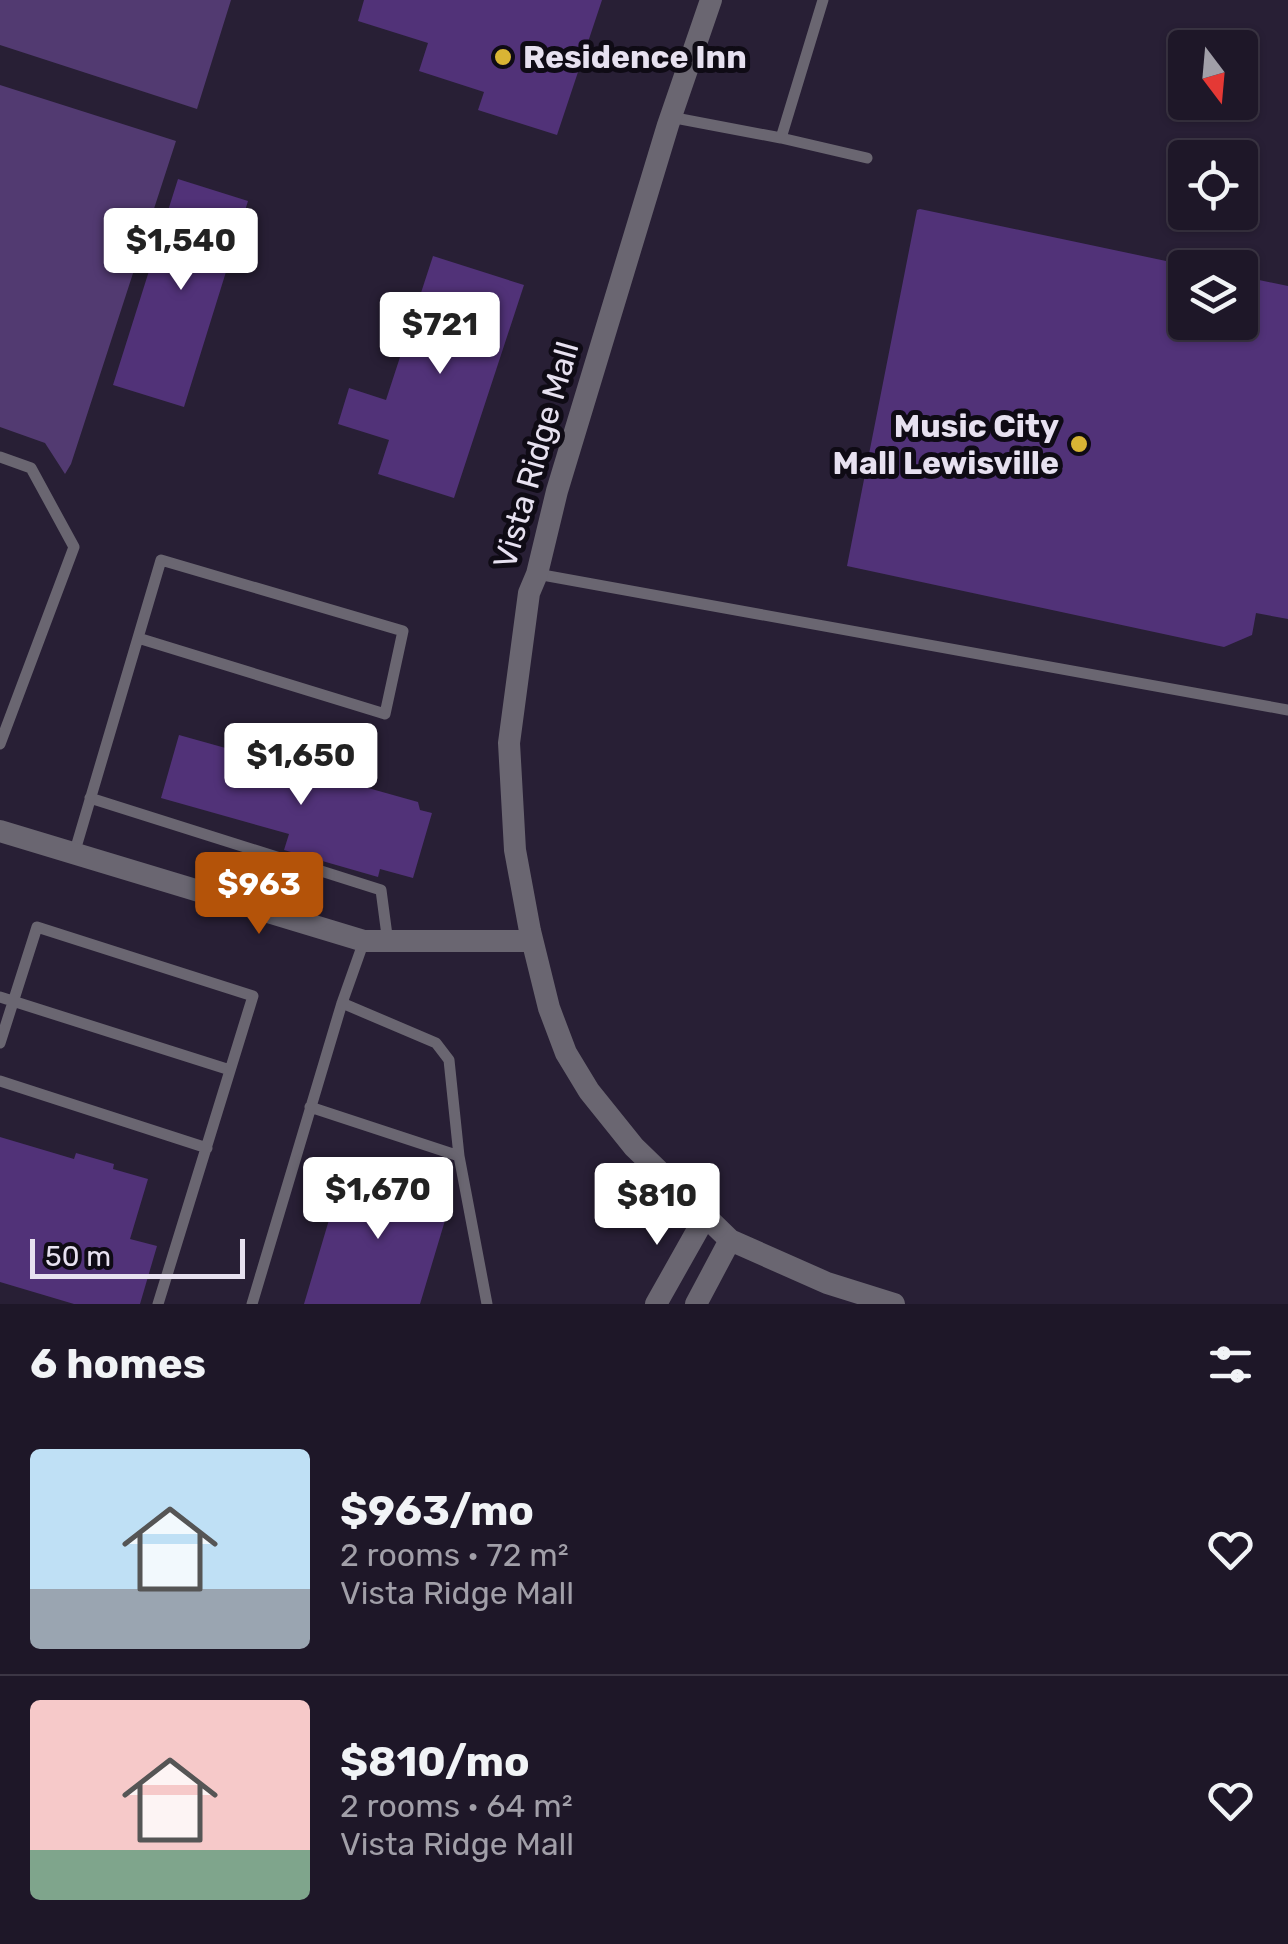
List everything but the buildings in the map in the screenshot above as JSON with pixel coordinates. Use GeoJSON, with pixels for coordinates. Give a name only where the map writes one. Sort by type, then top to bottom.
{"type":"FeatureCollection","features":[{"type":"Feature","properties":{"kind":"street","name":"Vista Ridge Mall"},"geometry":{"type":"LineString","coordinates":[[711,0],[670,117],[529,593],[509,743],[515,850],[548,1008],[566,1053],[589,1091],[634,1147],[730,1240],[828,1283],[894,1304]]}},
{"type":"Feature","properties":{"kind":"street"},"geometry":{"type":"LineString","coordinates":[[0,831],[376,942],[532,941]]}},
{"type":"Feature","properties":{"kind":"street"},"geometry":{"type":"LineString","coordinates":[[656,1304],[705,1217]]}},
{"type":"Feature","properties":{"kind":"street"},"geometry":{"type":"LineString","coordinates":[[696,1304],[730,1240]]}},
{"type":"Feature","properties":{"kind":"lane"},"geometry":{"type":"LineString","coordinates":[[781,138],[823,0]]}},
{"type":"Feature","properties":{"kind":"lane"},"geometry":{"type":"LineString","coordinates":[[670,117],[867,158]]}},
{"type":"Feature","properties":{"kind":"lane"},"geometry":{"type":"LineString","coordinates":[[0,457],[31,468],[74,547],[0,744]]}},
{"type":"Feature","properties":{"kind":"lane"},"geometry":{"type":"LineString","coordinates":[[74,854],[161,560],[402,630],[384,714],[138,638]]}},
{"type":"Feature","properties":{"kind":"lane"},"geometry":{"type":"LineString","coordinates":[[537,574],[1288,710]]}},
{"type":"Feature","properties":{"kind":"lane"},"geometry":{"type":"LineString","coordinates":[[90,798],[381,890],[376,942],[342,1003],[252,1304]]}},
{"type":"Feature","properties":{"kind":"lane"},"geometry":{"type":"LineString","coordinates":[[0,1042],[36,928],[253,996],[158,1304]]}},
{"type":"Feature","properties":{"kind":"lane"},"geometry":{"type":"LineString","coordinates":[[0,997],[230,1070]]}},
{"type":"Feature","properties":{"kind":"lane"},"geometry":{"type":"LineString","coordinates":[[342,1003],[436,1042],[449,1060],[459,1156],[486,1304]]}},
{"type":"Feature","properties":{"kind":"lane"},"geometry":{"type":"LineString","coordinates":[[0,1082],[206,1148]]}},
{"type":"Feature","properties":{"kind":"lane"},"geometry":{"type":"LineString","coordinates":[[310,1107],[459,1156]]}},
{"type":"Feature","properties":{"kind":"shaded area"},"geometry":{"type":"Polygon","coordinates":[[[0,0],[231,0],[197,109],[0,45],[0,0]]]}},
{"type":"Feature","properties":{"kind":"shaded area"},"geometry":{"type":"Polygon","coordinates":[[[0,85],[176,141],[65,474],[45,443],[0,427],[0,85]]]}},
{"type":"Feature","properties":{"kind":"place","name":"Residence Inn"},"geometry":{"type":"Point","coordinates":[503,57]}},
{"type":"Feature","properties":{"kind":"place","name":"Music City Mall Lewisville"},"geometry":{"type":"Point","coordinates":[1079,444]}}]}
